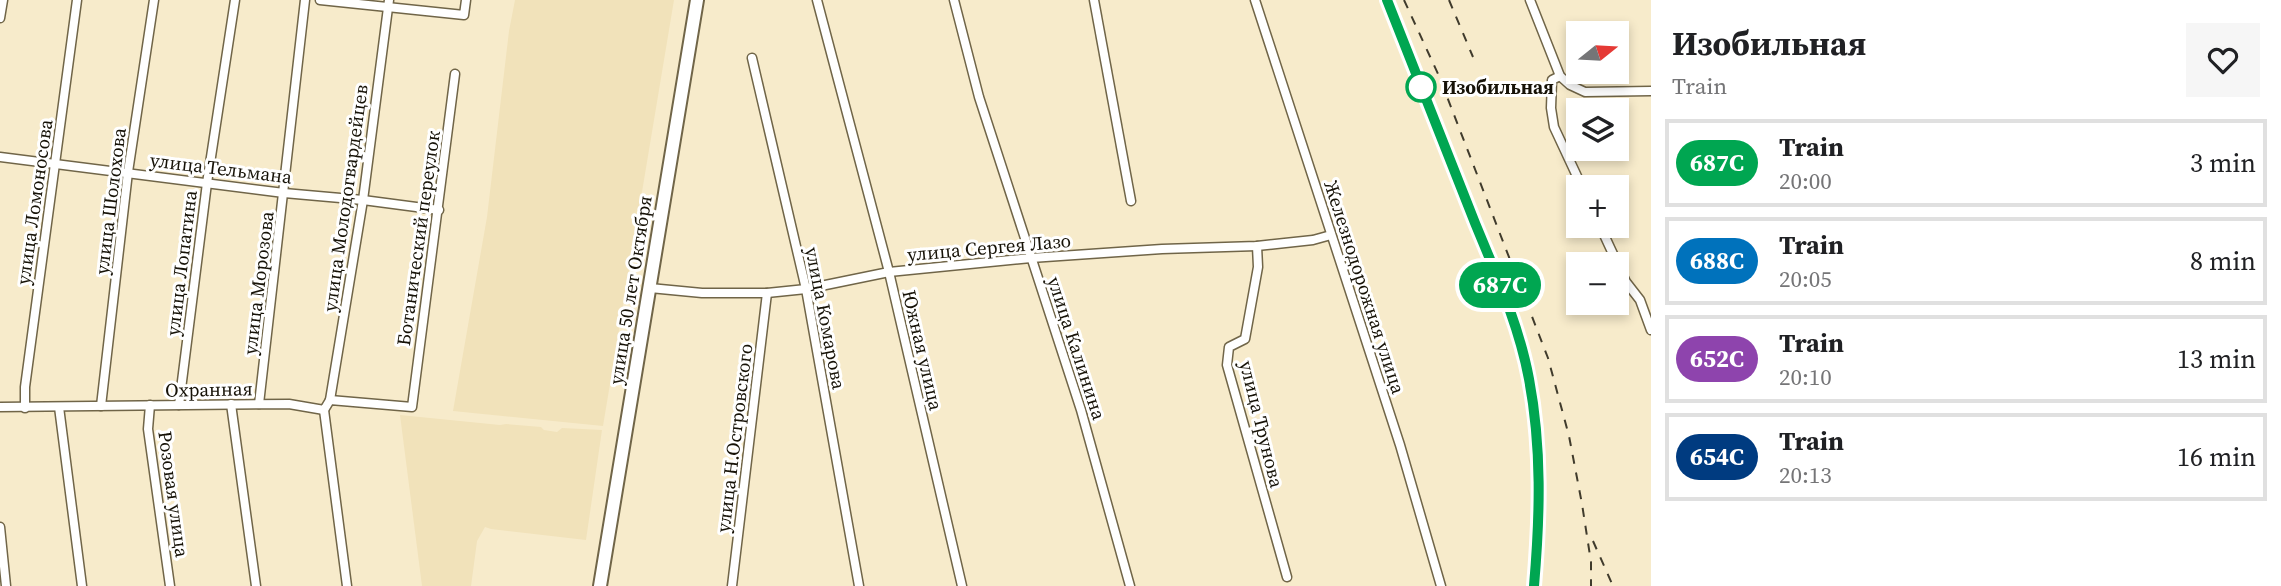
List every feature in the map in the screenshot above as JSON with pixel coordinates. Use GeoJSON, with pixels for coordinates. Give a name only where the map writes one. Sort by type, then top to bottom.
{"type":"FeatureCollection","features":[{"type":"Feature","properties":{"kind":"main road","name":"улица 50 лет Октября"},"geometry":{"type":"LineString","coordinates":[[600,586],[697,0]]}},
{"type":"Feature","properties":{"kind":"street"},"geometry":{"type":"LineString","coordinates":[[0,18],[3,0]]}},
{"type":"Feature","properties":{"kind":"street","name":"улица Ломоносова"},"geometry":{"type":"LineString","coordinates":[[25,408],[25,387],[77,0]]}},
{"type":"Feature","properties":{"kind":"street","name":"улица Шолохова"},"geometry":{"type":"LineString","coordinates":[[101,406],[128,172],[154,0]]}},
{"type":"Feature","properties":{"kind":"street","name":"улица Лопатина"},"geometry":{"type":"LineString","coordinates":[[179,405],[207,183],[234,0]]}},
{"type":"Feature","properties":{"kind":"street","name":"улица Морозова"},"geometry":{"type":"LineString","coordinates":[[259,404],[305,0]]}},
{"type":"Feature","properties":{"kind":"street"},"geometry":{"type":"LineString","coordinates":[[320,0],[389,4],[464,15],[466,0]]}},
{"type":"Feature","properties":{"kind":"street","name":"Южная улица"},"geometry":{"type":"LineString","coordinates":[[817,0],[889,272],[962,586]]}},
{"type":"Feature","properties":{"kind":"street","name":"улица Калинина"},"geometry":{"type":"LineString","coordinates":[[954,0],[979,97],[1081,410],[1130,586]]}},
{"type":"Feature","properties":{"kind":"street"},"geometry":{"type":"LineString","coordinates":[[1094,0],[1131,201]]}},
{"type":"Feature","properties":{"kind":"street","name":"Железнодорожная улица"},"geometry":{"type":"LineString","coordinates":[[1255,0],[1400,445],[1441,586]]}},
{"type":"Feature","properties":{"kind":"street"},"geometry":{"type":"LineString","coordinates":[[1530,0],[1560,76],[1570,85],[1585,92],[1651,91]]}},
{"type":"Feature","properties":{"kind":"street","name":"улица Молодогвардейцев"},"geometry":{"type":"LineString","coordinates":[[330,400],[363,200],[389,4]]}},
{"type":"Feature","properties":{"kind":"street","name":"улица Комарова"},"geometry":{"type":"LineString","coordinates":[[752,58],[806,289],[859,586]]}},
{"type":"Feature","properties":{"kind":"street","name":"Ботанический переулок"},"geometry":{"type":"LineString","coordinates":[[330,400],[412,407],[455,74]]}},
{"type":"Feature","properties":{"kind":"street"},"geometry":{"type":"LineString","coordinates":[[1560,76],[1552,80],[1551,108],[1554,127],[1576,175]]}},
{"type":"Feature","properties":{"kind":"street","name":"улица Тельмана"},"geometry":{"type":"LineString","coordinates":[[0,157],[439,210]]}},
{"type":"Feature","properties":{"kind":"street","name":"улица Сергея Лазо"},"geometry":{"type":"LineString","coordinates":[[650,288],[702,293],[767,293],[806,289],[889,272],[1031,258],[1257,246],[1312,240],[1331,235]]}},
{"type":"Feature","properties":{"kind":"street"},"geometry":{"type":"LineString","coordinates":[[1606,238],[1626,282],[1640,300],[1651,330]]}},
{"type":"Feature","properties":{"kind":"street","name":"улица Трунова"},"geometry":{"type":"LineString","coordinates":[[1257,246],[1258,267],[1245,339],[1229,347],[1227,365],[1287,577]]}},
{"type":"Feature","properties":{"kind":"street","name":"улица Н.Островского"},"geometry":{"type":"LineString","coordinates":[[732,586],[767,293]]}},
{"type":"Feature","properties":{"kind":"street"},"geometry":{"type":"LineString","coordinates":[[330,400],[324,410],[347,586]]}},
{"type":"Feature","properties":{"kind":"street"},"geometry":{"type":"LineString","coordinates":[[231,404],[256,586]]}},
{"type":"Feature","properties":{"kind":"street","name":"Охранная"},"geometry":{"type":"LineString","coordinates":[[0,407],[289,404],[324,410]]}},
{"type":"Feature","properties":{"kind":"street","name":"Розовая улица"},"geometry":{"type":"LineString","coordinates":[[150,405],[148,429],[170,586]]}},
{"type":"Feature","properties":{"kind":"street"},"geometry":{"type":"LineString","coordinates":[[59,407],[82,586]]}},
{"type":"Feature","properties":{"kind":"street"},"geometry":{"type":"LineString","coordinates":[[0,527],[6,586]]}},
{"type":"Feature","properties":{"kind":"shaded area"},"geometry":{"type":"Polygon","coordinates":[[[515,0],[674,0],[603,426],[453,411],[487,217],[515,0]]]}},
{"type":"Feature","properties":{"kind":"shaded area"},"geometry":{"type":"Polygon","coordinates":[[[400,415],[541,427],[557,432],[562,428],[602,430],[586,540],[485,527],[477,541],[471,586],[422,586],[400,415]]]}},
{"type":"Feature","properties":{"kind":"railway"},"geometry":{"type":"LineString","coordinates":[[1387,0],[1496,274],[1524,358],[1533,405],[1538,456],[1538,534],[1534,586]]}},
{"type":"Feature","properties":{"kind":"railway"},"geometry":{"type":"LineString","coordinates":[[1404,0],[1439,76],[1548,358],[1569,436],[1582,504],[1591,562],[1591,586]]}},
{"type":"Feature","properties":{"kind":"railway"},"geometry":{"type":"LineString","coordinates":[[1449,0],[1473,57]]}},
{"type":"Feature","properties":{"kind":"railway"},"geometry":{"type":"LineString","coordinates":[[1593,541],[1613,586]]}},
{"type":"Feature","properties":{"kind":"train","name":"687С"},"geometry":{"type":"LineString","coordinates":[[1387,0],[1492,263],[1517,331],[1529,377],[1539,462],[1540,505],[1534,586]]}},
{"type":"Feature","properties":{"kind":"place","name":"Изобильная"},"geometry":{"type":"Point","coordinates":[1421,87]}}]}
